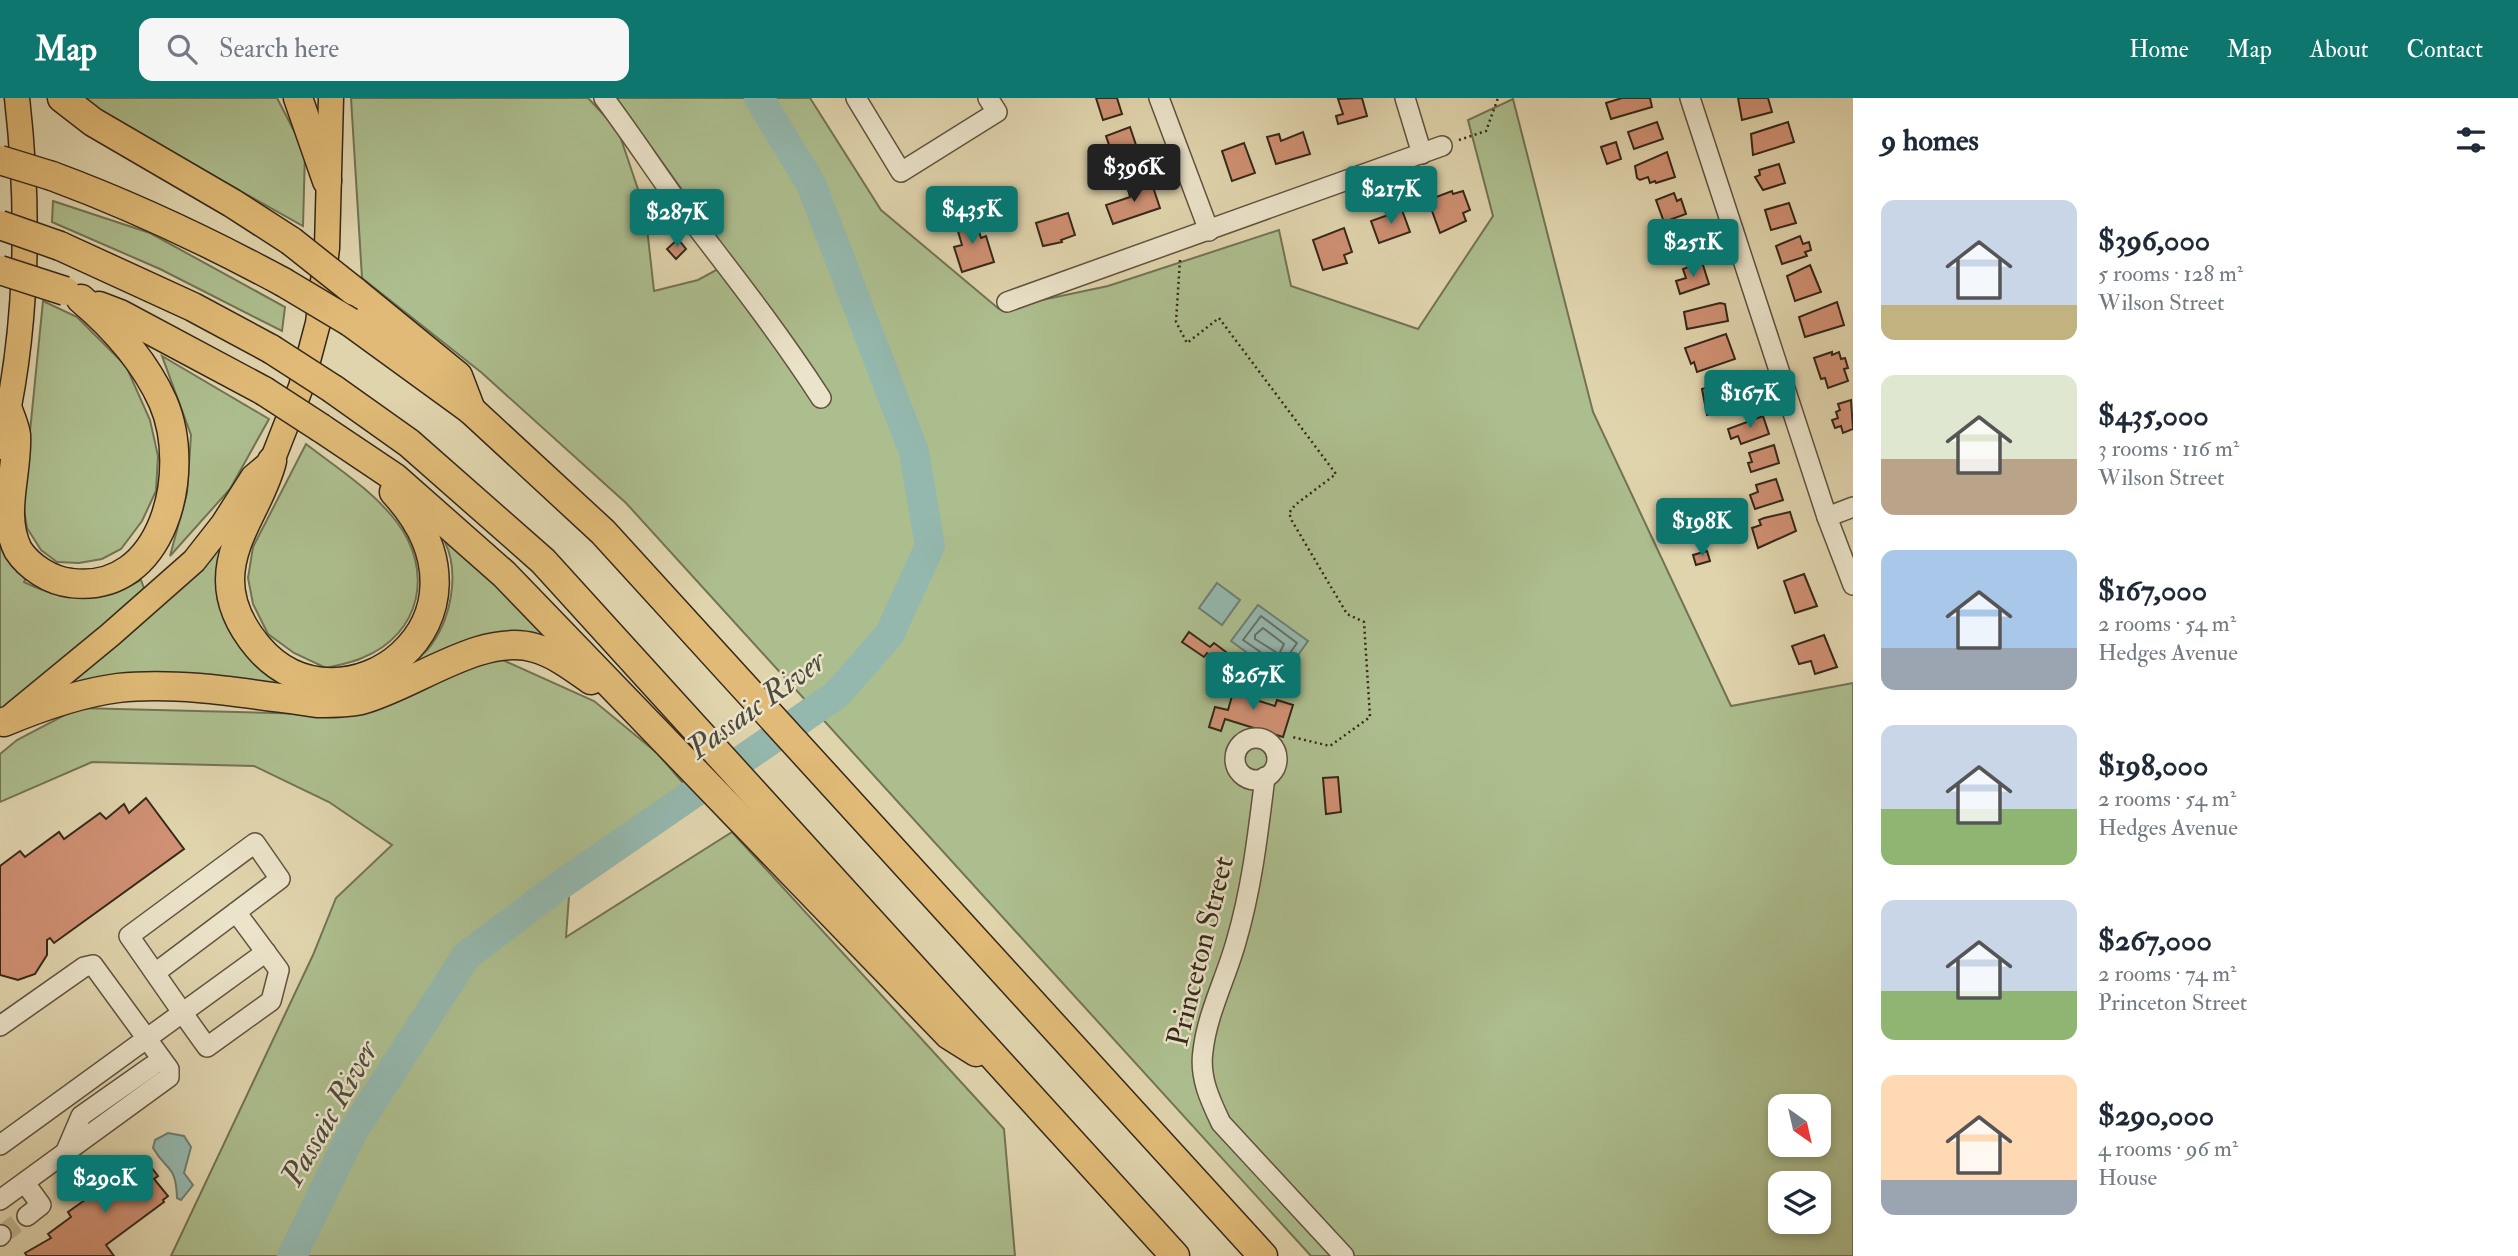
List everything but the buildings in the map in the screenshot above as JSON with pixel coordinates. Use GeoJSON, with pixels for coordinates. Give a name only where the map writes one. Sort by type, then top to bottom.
{"type":"FeatureCollection","features":[{"type":"Feature","properties":{"kind":"highway"},"geometry":{"type":"LineString","coordinates":[[62,98],[93,122],[233,203],[291,241],[458,376],[471,410]]}},
{"type":"Feature","properties":{"kind":"highway"},"geometry":{"type":"LineString","coordinates":[[298,98],[327,181]]}},
{"type":"Feature","properties":{"kind":"highway"},"geometry":{"type":"LineString","coordinates":[[0,160],[126,203],[204,240],[283,282],[350,323],[471,410],[604,531],[1263,1256]]}},
{"type":"Feature","properties":{"kind":"highway"},"geometry":{"type":"LineString","coordinates":[[0,225],[60,246],[172,296],[271,349],[409,443],[543,561],[1175,1256]]}},
{"type":"Feature","properties":{"kind":"highway"},"geometry":{"type":"LineString","coordinates":[[0,270],[120,314],[264,391],[394,477],[456,529],[546,615],[631,707],[949,1035],[1009,1072]]}},
{"type":"Feature","properties":{"kind":"highway"},"geometry":{"type":"LineString","coordinates":[[8,410],[16,435],[8,513],[12,538],[19,551],[42,573],[68,583],[93,584],[108,581],[128,570],[157,537],[166,517],[175,482],[175,445],[164,403],[154,385],[119,335],[73,295]]}},
{"type":"Feature","properties":{"kind":"highway"},"geometry":{"type":"LineString","coordinates":[[272,461],[266,485],[240,536],[233,558],[230,578],[233,602],[249,637],[263,654],[284,669],[315,680],[350,680],[388,665],[417,640],[430,614],[435,577],[425,534],[412,513],[355,453]]}},
{"type":"Feature","properties":{"kind":"highway"},"geometry":{"type":"LineString","coordinates":[[2,723],[84,694],[151,686],[318,703],[345,703],[373,696],[478,652],[518,645],[535,648],[560,659],[631,707]]}},
{"type":"Feature","properties":{"kind":"main road"},"geometry":{"type":"LineString","coordinates":[[0,447],[21,318],[22,142],[17,98]]}},
{"type":"Feature","properties":{"kind":"main road"},"geometry":{"type":"LineString","coordinates":[[2,723],[110,635],[194,561],[223,524],[253,477],[272,461],[301,387],[318,323],[327,248],[331,98]]}},
{"type":"Feature","properties":{"kind":"street"},"geometry":{"type":"LineString","coordinates":[[604,98],[684,210],[771,324],[821,398]]}},
{"type":"Feature","properties":{"kind":"street"},"geometry":{"type":"LineString","coordinates":[[856,98],[901,172],[997,113],[988,98]]}},
{"type":"Feature","properties":{"kind":"street"},"geometry":{"type":"LineString","coordinates":[[1159,98],[1209,231]]}},
{"type":"Feature","properties":{"kind":"street"},"geometry":{"type":"LineString","coordinates":[[1405,98],[1422,153]]}},
{"type":"Feature","properties":{"kind":"street"},"geometry":{"type":"LineString","coordinates":[[1690,98],[1827,517],[1853,585]]}},
{"type":"Feature","properties":{"kind":"street"},"geometry":{"type":"LineString","coordinates":[[1007,302],[1447,144]]}},
{"type":"Feature","properties":{"kind":"street"},"geometry":{"type":"LineString","coordinates":[[1827,517],[1853,507]]}},
{"type":"Feature","properties":{"kind":"street","name":"Princeton Street"},"geometry":{"type":"LineString","coordinates":[[1265,777],[1253,873],[1236,941],[1203,1050],[1202,1073],[1209,1098],[1221,1123],[1344,1256]]}},
{"type":"Feature","properties":{"kind":"street"},"geometry":{"type":"LineString","coordinates":[[155,973],[280,878],[255,843],[129,936],[183,1013],[207,1046],[271,1001],[279,970],[236,912]]}},
{"type":"Feature","properties":{"kind":"street"},"geometry":{"type":"LineString","coordinates":[[0,1145],[266,952]]}},
{"type":"Feature","properties":{"kind":"street"},"geometry":{"type":"LineString","coordinates":[[0,1027],[84,967],[93,965],[169,1069],[169,1077],[0,1200]]}},
{"type":"Feature","properties":{"kind":"street"},"geometry":{"type":"LineString","coordinates":[[65,1153],[81,1116],[152,1066]]}},
{"type":"Feature","properties":{"kind":"street"},"geometry":{"type":"LineString","coordinates":[[41,1116],[81,1116]]}},
{"type":"Feature","properties":{"kind":"street"},"geometry":{"type":"LineString","coordinates":[[25,1182],[41,1205],[27,1216]]}},
{"type":"Feature","properties":{"kind":"path"},"geometry":{"type":"LineString","coordinates":[[1447,144],[1486,131],[1498,98]]}},
{"type":"Feature","properties":{"kind":"path"},"geometry":{"type":"LineString","coordinates":[[1175,243],[1180,258],[1176,322],[1187,343],[1219,318],[1336,474],[1294,505],[1289,513],[1347,614],[1364,622],[1370,717],[1330,746],[1292,737]]}},
{"type":"Feature","properties":{"kind":"green space"},"geometry":{"type":"Polygon","coordinates":[[[81,98],[277,98],[305,152],[303,226],[101,113],[81,98]]]}},
{"type":"Feature","properties":{"kind":"green space"},"geometry":{"type":"Polygon","coordinates":[[[351,98],[588,98],[618,130],[645,210],[654,291],[698,280],[733,261],[616,98],[810,98],[881,210],[999,309],[1108,286],[1279,230],[1291,286],[1418,329],[1493,216],[1468,120],[1513,99],[1593,412],[1731,706],[1853,683],[1853,1256],[1311,1256],[626,503],[482,373],[362,278],[351,98]]]}},
{"type":"Feature","properties":{"kind":"green space"},"geometry":{"type":"Polygon","coordinates":[[[53,201],[150,233],[285,307],[282,331],[160,269],[52,222],[53,201]]]}},
{"type":"Feature","properties":{"kind":"green space"},"geometry":{"type":"Polygon","coordinates":[[[43,301],[77,317],[126,366],[150,420],[158,456],[156,491],[142,521],[121,549],[102,559],[79,563],[57,562],[41,550],[27,528],[23,502],[43,301]]]}},
{"type":"Feature","properties":{"kind":"green space"},"geometry":{"type":"Polygon","coordinates":[[[162,356],[269,419],[230,489],[170,556],[187,493],[191,435],[162,356]]]}},
{"type":"Feature","properties":{"kind":"green space"},"geometry":{"type":"Polygon","coordinates":[[[306,444],[365,489],[387,510],[408,540],[418,580],[416,599],[409,617],[398,633],[382,647],[362,658],[326,668],[294,653],[268,634],[253,604],[248,578],[253,547],[306,444]]]}},
{"type":"Feature","properties":{"kind":"green space"},"geometry":{"type":"Polygon","coordinates":[[[0,535],[27,576],[24,582],[39,589],[83,598],[112,593],[141,580],[146,594],[0,711],[0,535]]]}},
{"type":"Feature","properties":{"kind":"green space"},"geometry":{"type":"Polygon","coordinates":[[[448,540],[553,641],[407,667],[428,649],[436,638],[447,611],[452,583],[450,555],[445,542],[448,540]]]}},
{"type":"Feature","properties":{"kind":"green space"},"geometry":{"type":"Polygon","coordinates":[[[222,544],[219,571],[285,683],[281,688],[74,685],[74,681],[89,666],[187,582],[222,544]]]}},
{"type":"Feature","properties":{"kind":"green space"},"geometry":{"type":"Polygon","coordinates":[[[496,657],[594,701],[657,753],[684,784],[571,869],[566,937],[732,832],[1004,1129],[1015,1256],[171,1256],[313,955],[336,898],[392,845],[329,802],[254,766],[92,762],[0,802],[0,754],[17,740],[78,708],[348,715],[369,712],[496,657]]]}},
{"type":"Feature","properties":{"kind":"water"},"geometry":{"type":"Polygon","coordinates":[[[1217,583],[1240,600],[1222,625],[1199,608],[1217,583]]]}},
{"type":"Feature","properties":{"kind":"water"},"geometry":{"type":"Polygon","coordinates":[[[1258,605],[1308,641],[1282,678],[1231,641],[1258,605]]]}},
{"type":"Feature","properties":{"kind":"water"},"geometry":{"type":"Polygon","coordinates":[[[168,1133],[184,1136],[191,1147],[184,1173],[193,1185],[181,1200],[177,1198],[173,1174],[153,1148],[155,1140],[168,1133]]]}},
{"type":"Feature","properties":{"kind":"waterway","name":"Passaic River"},"geometry":{"type":"LineString","coordinates":[[292,1256],[352,1133],[466,956],[556,888],[836,695],[889,635],[930,546],[914,452],[811,184],[759,98]]}},
{"type":"Feature","properties":{"kind":"tunnel"},"geometry":{"type":"LineString","coordinates":[[1,1235],[27,1216]]}}]}
